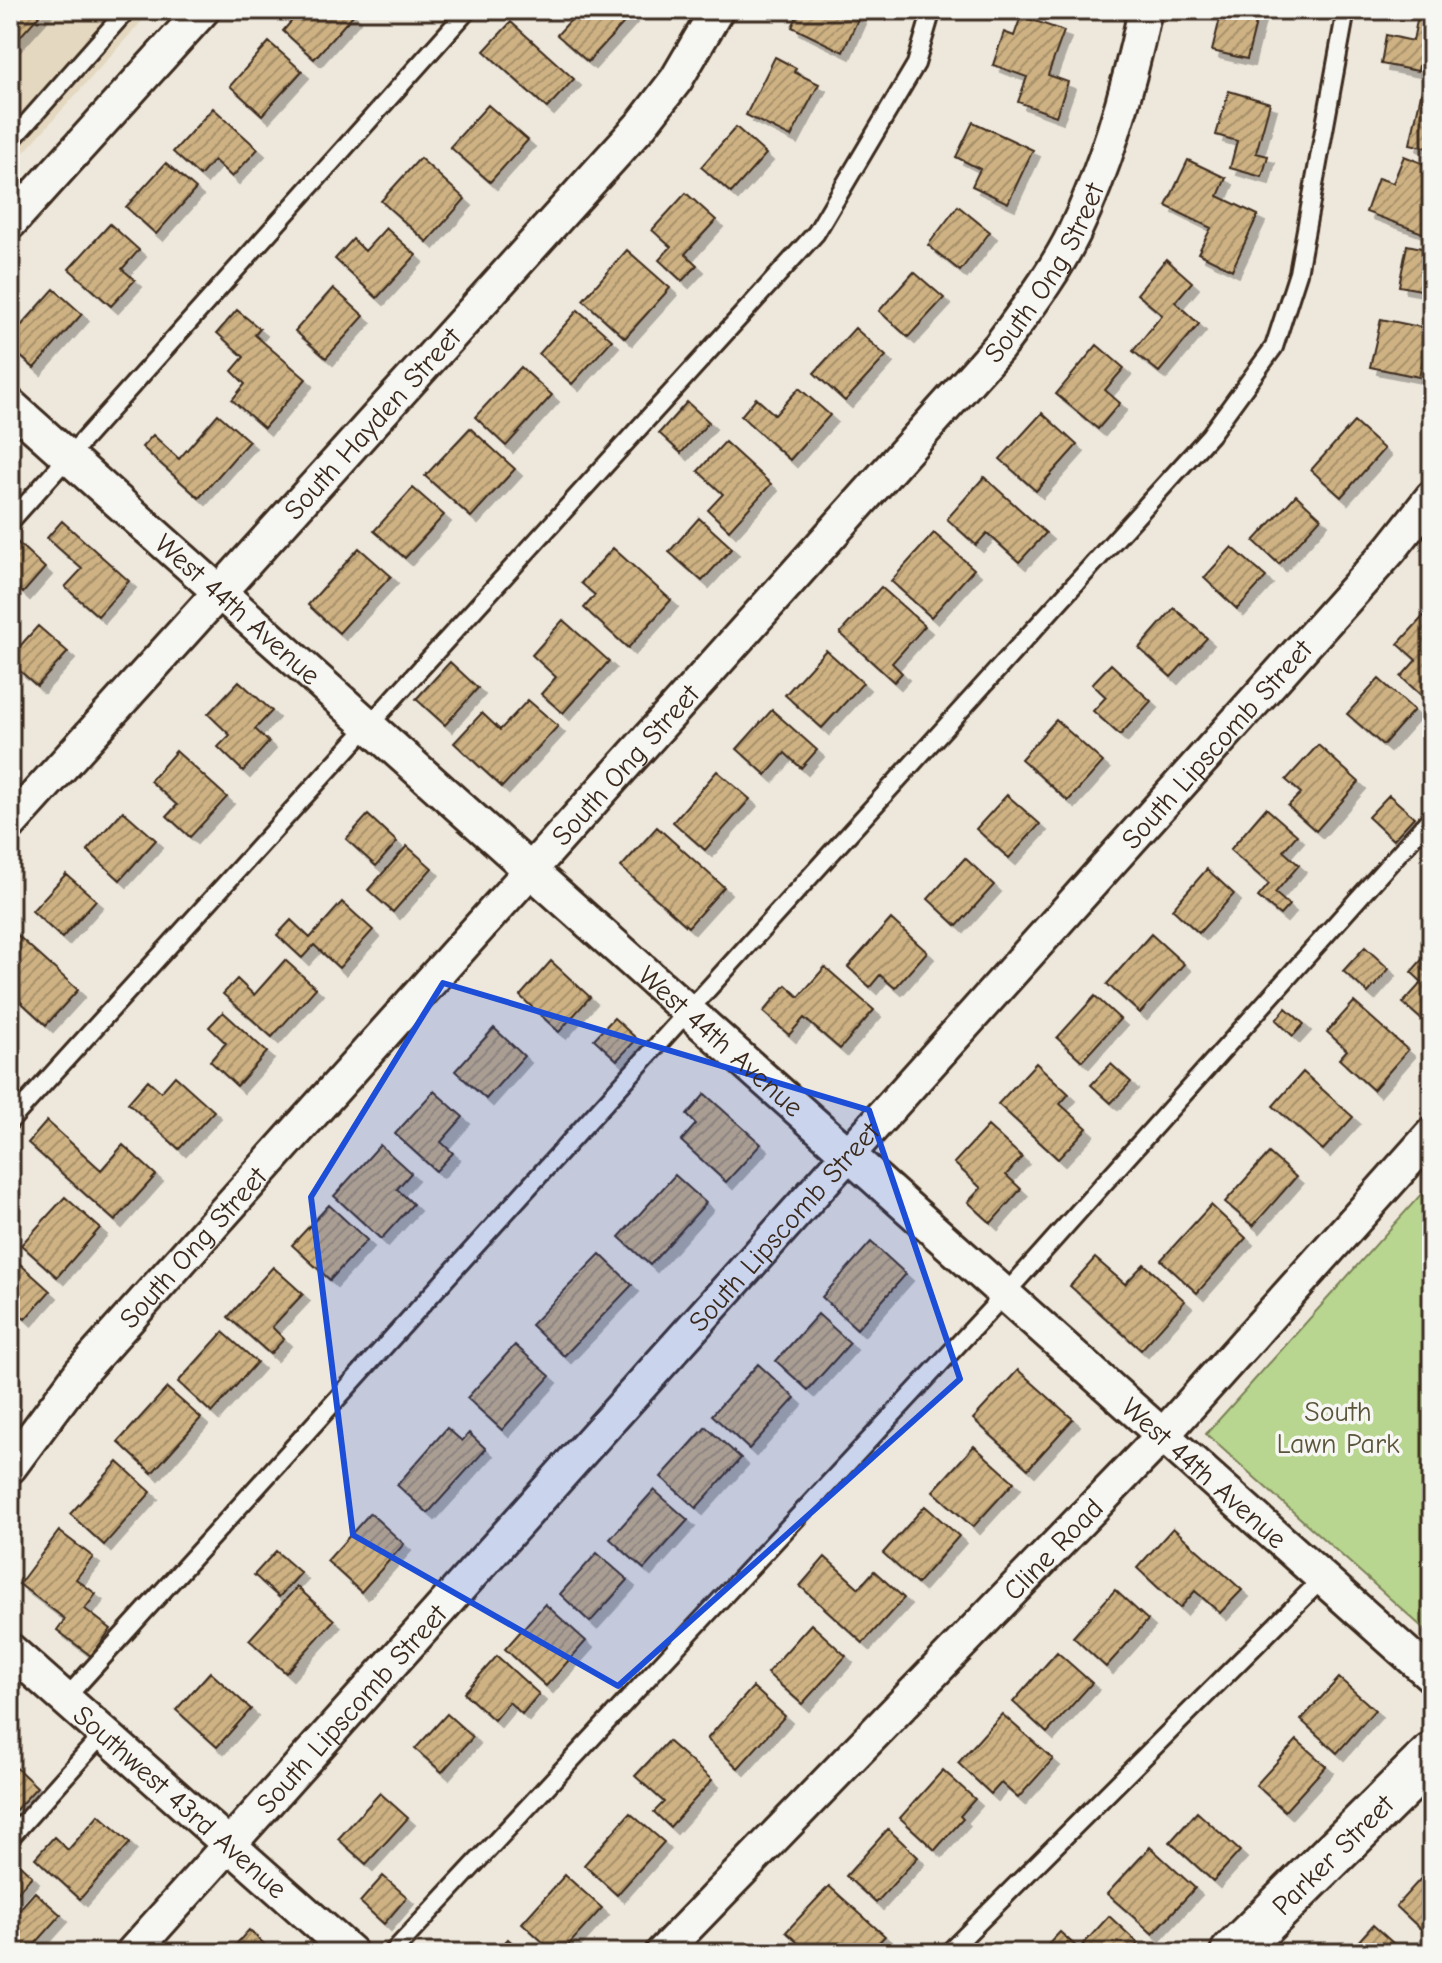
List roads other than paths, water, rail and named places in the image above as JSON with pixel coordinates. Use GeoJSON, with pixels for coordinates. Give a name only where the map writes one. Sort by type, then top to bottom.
{"type":"FeatureCollection","features":[{"type":"Feature","properties":{"kind":"main road","name":"Parker Street"},"geometry":{"type":"LineString","coordinates":[[1233,1953],[1432,1756]]}},
{"type":"Feature","properties":{"kind":"street"},"geometry":{"type":"LineString","coordinates":[[10,223],[203,10]]}},
{"type":"Feature","properties":{"kind":"street","name":"South Hayden Street"},"geometry":{"type":"LineString","coordinates":[[10,824],[642,124],[676,80],[717,10]]}},
{"type":"Feature","properties":{"kind":"street","name":"South Ong Street"},"geometry":{"type":"LineString","coordinates":[[10,1467],[80,1373],[960,393],[1036,296],[1073,236],[1100,172],[1129,90],[1145,10]]}},
{"type":"Feature","properties":{"kind":"street","name":"West 44th Avenue"},"geometry":{"type":"LineString","coordinates":[[10,405],[528,872],[687,1010],[1432,1676]]}},
{"type":"Feature","properties":{"kind":"street","name":"South Lipscomb Street"},"geometry":{"type":"LineString","coordinates":[[132,1953],[1391,549],[1432,497]]}},
{"type":"Feature","properties":{"kind":"street","name":"Cline Road"},"geometry":{"type":"LineString","coordinates":[[662,1953],[1163,1435],[1432,1134]]}},
{"type":"Feature","properties":{"kind":"street","name":"Southwest 43rd Avenue"},"geometry":{"type":"LineString","coordinates":[[10,1650],[351,1953]]}},
{"type":"Feature","properties":{"kind":"lane"},"geometry":{"type":"LineString","coordinates":[[10,142],[127,10]]}},
{"type":"Feature","properties":{"kind":"lane"},"geometry":{"type":"LineString","coordinates":[[10,522],[468,10]]}},
{"type":"Feature","properties":{"kind":"lane"},"geometry":{"type":"LineString","coordinates":[[10,1121],[816,233],[916,64],[932,10]]}},
{"type":"Feature","properties":{"kind":"lane"},"geometry":{"type":"LineString","coordinates":[[65,1699],[1210,435],[1274,347],[1298,273],[1346,10]]}},
{"type":"Feature","properties":{"kind":"lane"},"geometry":{"type":"LineString","coordinates":[[392,1953],[1005,1294],[1432,816]]}},
{"type":"Feature","properties":{"kind":"lane"},"geometry":{"type":"LineString","coordinates":[[948,1953],[1323,1578]]}},
{"type":"Feature","properties":{"kind":"lane"},"geometry":{"type":"LineString","coordinates":[[10,1838],[104,1733]]}},
{"type":"Feature","properties":{"kind":"park label","name":"South Lawn Park"},"geometry":{"type":"Point","coordinates":[1338,1427]}}]}
